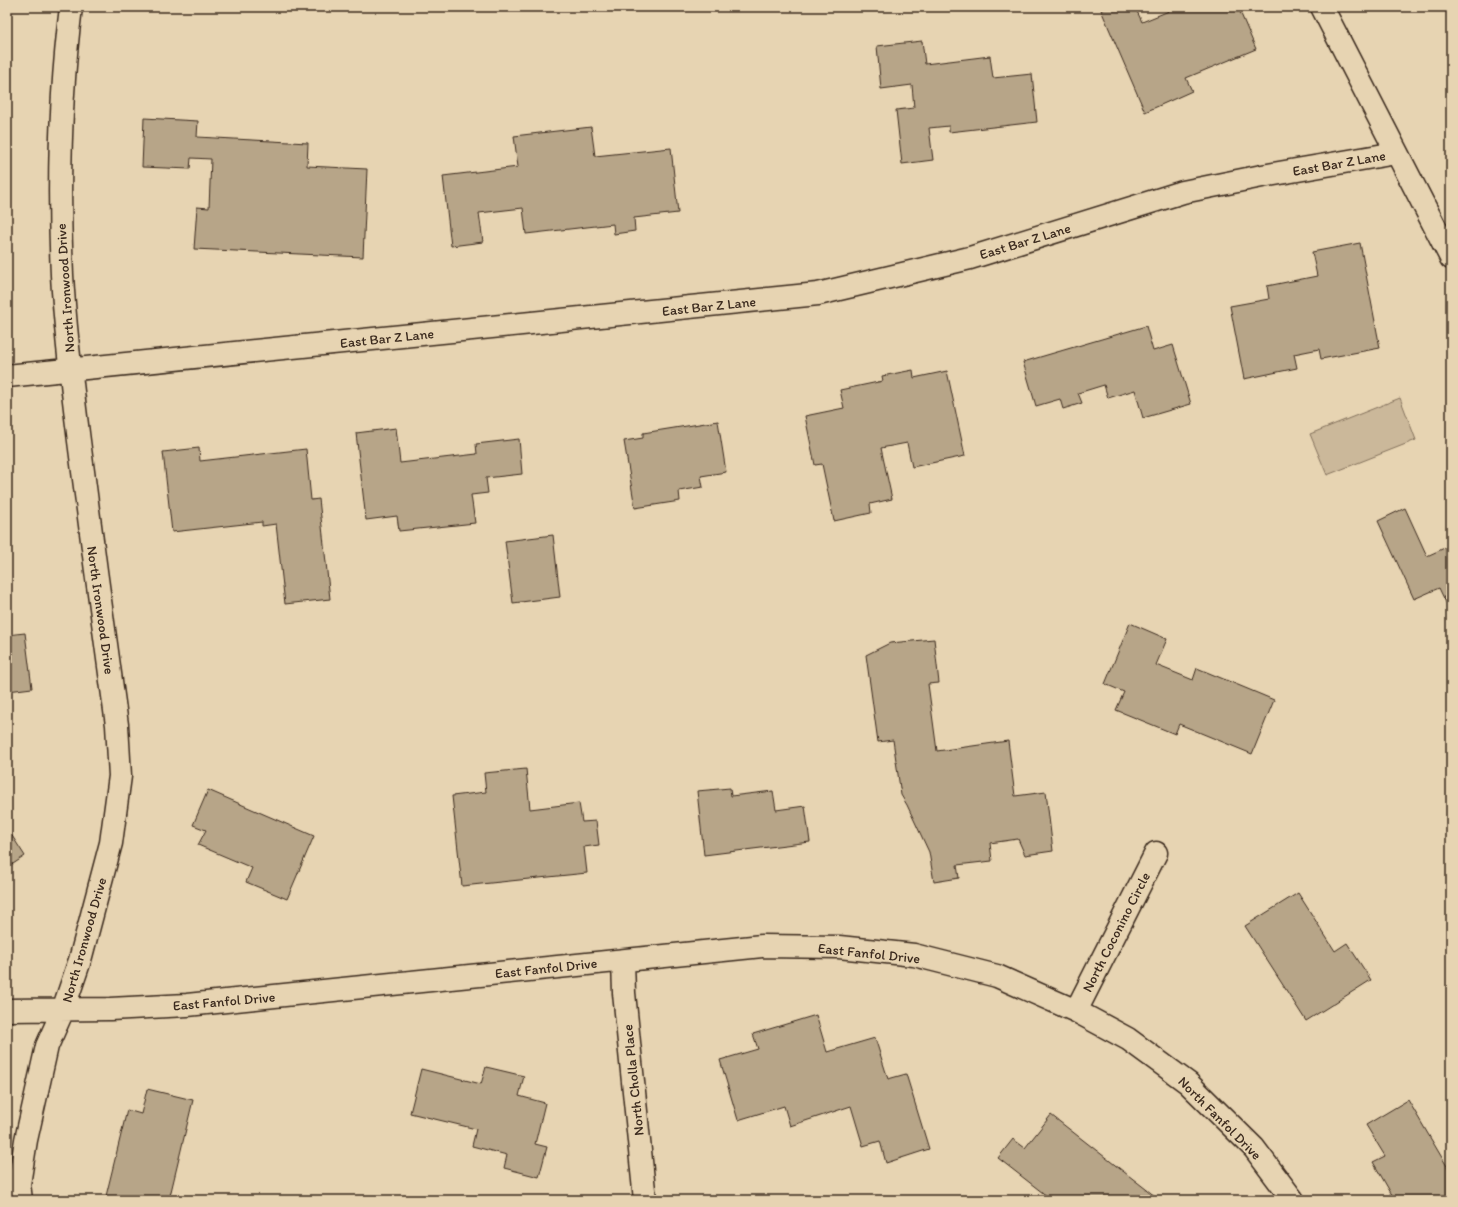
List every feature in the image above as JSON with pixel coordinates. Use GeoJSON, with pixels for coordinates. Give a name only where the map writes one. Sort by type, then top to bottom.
{"type":"FeatureCollection","features":[{"type":"Feature","properties":{"kind":"street","name":"North Ironwood Drive"},"geometry":{"type":"LineString","coordinates":[[21,1200],[19,1184],[26,1140],[47,1046],[64,1010],[80,960],[111,843],[120,776],[117,725],[91,538],[71,369],[62,276],[61,207],[65,51],[71,7]]}},
{"type":"Feature","properties":{"kind":"street"},"geometry":{"type":"LineString","coordinates":[[1322,7],[1451,258]]}},
{"type":"Feature","properties":{"kind":"street","name":"East Bar Z Lane"},"geometry":{"type":"LineString","coordinates":[[7,376],[818,294],[970,258],[1183,192],[1262,176],[1396,153]]}},
{"type":"Feature","properties":{"kind":"street","name":"North Coconino Circle"},"geometry":{"type":"LineString","coordinates":[[1076,1011],[1156,853]]}},
{"type":"Feature","properties":{"kind":"street","name":"East Fanfol Drive"},"geometry":{"type":"LineString","coordinates":[[7,1010],[64,1010],[187,1005],[762,946],[839,947],[914,955],[997,976],[1076,1011]]}},
{"type":"Feature","properties":{"kind":"street","name":"North Cholla Place"},"geometry":{"type":"LineString","coordinates":[[623,960],[624,993],[646,1200]]}},
{"type":"Feature","properties":{"kind":"street","name":"North Fanfol Drive"},"geometry":{"type":"LineString","coordinates":[[1076,1011],[1128,1039],[1188,1083],[1254,1148],[1293,1200]]}},
{"type":"Feature","properties":{"kind":"shaded area"},"geometry":{"type":"Polygon","coordinates":[[[1400,398],[1416,440],[1327,475],[1310,434],[1400,398]]]}},
{"type":"Feature","properties":{"kind":"building"},"geometry":{"type":"Polygon","coordinates":[[[1108,7],[1135,7],[1142,22],[1169,11],[1167,7],[1238,7],[1256,49],[1186,78],[1192,91],[1145,112],[1101,10],[1108,7]]]}},
{"type":"Feature","properties":{"kind":"building"},"geometry":{"type":"Polygon","coordinates":[[[922,41],[925,64],[990,56],[993,78],[1032,74],[1037,122],[949,132],[949,126],[929,128],[933,160],[902,164],[896,110],[914,108],[912,85],[881,89],[877,46],[922,41]]]}},
{"type":"Feature","properties":{"kind":"building"},"geometry":{"type":"Polygon","coordinates":[[[144,118],[198,121],[197,137],[308,143],[307,166],[367,169],[363,257],[194,249],[197,207],[209,208],[211,159],[191,158],[190,169],[142,167],[144,118]]]}},
{"type":"Feature","properties":{"kind":"building"},"geometry":{"type":"Polygon","coordinates":[[[591,127],[595,156],[671,148],[678,213],[634,218],[635,231],[614,234],[613,224],[526,234],[523,208],[479,213],[483,242],[451,246],[443,176],[518,167],[514,136],[591,127]]]}},
{"type":"Feature","properties":{"kind":"building"},"geometry":{"type":"Polygon","coordinates":[[[1360,243],[1380,348],[1321,359],[1319,349],[1294,354],[1297,368],[1244,379],[1230,306],[1269,299],[1267,286],[1317,276],[1312,252],[1360,243]]]}},
{"type":"Feature","properties":{"kind":"building"},"geometry":{"type":"Polygon","coordinates":[[[1146,326],[1153,351],[1173,345],[1191,404],[1143,418],[1135,390],[1108,398],[1104,385],[1078,393],[1082,403],[1063,409],[1060,399],[1036,406],[1023,362],[1146,326]]]}},
{"type":"Feature","properties":{"kind":"building"},"geometry":{"type":"Polygon","coordinates":[[[913,370],[914,378],[947,371],[965,456],[912,467],[907,443],[881,448],[892,499],[870,504],[871,513],[834,521],[822,464],[815,465],[805,416],[844,408],[840,390],[883,381],[882,376],[913,370]]]}},
{"type":"Feature","properties":{"kind":"building"},"geometry":{"type":"Polygon","coordinates":[[[718,421],[726,472],[701,476],[703,487],[679,491],[680,501],[635,508],[624,441],[643,438],[643,433],[718,421]]]}},
{"type":"Feature","properties":{"kind":"building"},"geometry":{"type":"Polygon","coordinates":[[[396,428],[400,463],[477,454],[476,444],[519,439],[522,474],[486,478],[488,493],[471,495],[475,523],[399,531],[397,516],[366,520],[356,433],[396,428]]]}},
{"type":"Feature","properties":{"kind":"building"},"geometry":{"type":"Polygon","coordinates":[[[199,448],[200,461],[306,449],[311,500],[319,499],[330,599],[285,604],[276,524],[262,526],[262,522],[172,532],[163,452],[199,448]]]}},
{"type":"Feature","properties":{"kind":"building"},"geometry":{"type":"Polygon","coordinates":[[[7,503],[10,527],[7,528],[7,503]]]}},
{"type":"Feature","properties":{"kind":"building"},"geometry":{"type":"Polygon","coordinates":[[[1405,508],[1427,556],[1451,545],[1451,613],[1439,588],[1414,599],[1378,521],[1405,508]]]}},
{"type":"Feature","properties":{"kind":"building"},"geometry":{"type":"Polygon","coordinates":[[[553,535],[560,597],[513,603],[505,541],[553,535]]]}},
{"type":"Feature","properties":{"kind":"building"},"geometry":{"type":"Polygon","coordinates":[[[1130,623],[1167,639],[1156,665],[1193,680],[1197,668],[1274,700],[1252,754],[1179,724],[1175,734],[1116,710],[1124,692],[1105,684],[1130,623]]]}},
{"type":"Feature","properties":{"kind":"building"},"geometry":{"type":"Polygon","coordinates":[[[25,633],[32,688],[8,691],[7,635],[25,633]]]}},
{"type":"Feature","properties":{"kind":"building"},"geometry":{"type":"Polygon","coordinates":[[[934,639],[939,683],[928,684],[937,751],[1008,741],[1015,796],[1046,792],[1053,851],[1025,855],[1018,839],[990,843],[992,861],[957,865],[959,878],[934,882],[929,852],[901,795],[893,740],[878,742],[866,655],[890,643],[934,639]]]}},
{"type":"Feature","properties":{"kind":"building"},"geometry":{"type":"Polygon","coordinates":[[[526,769],[530,809],[579,803],[582,822],[596,821],[599,845],[584,847],[587,873],[462,886],[452,796],[486,792],[484,773],[526,769]]]}},
{"type":"Feature","properties":{"kind":"building"},"geometry":{"type":"Polygon","coordinates":[[[730,788],[731,796],[773,791],[776,810],[805,806],[810,842],[704,855],[697,791],[730,788]]]}},
{"type":"Feature","properties":{"kind":"building"},"geometry":{"type":"Polygon","coordinates":[[[208,790],[314,836],[287,899],[246,882],[252,868],[198,845],[206,830],[193,825],[208,790]]]}},
{"type":"Feature","properties":{"kind":"building"},"geometry":{"type":"Polygon","coordinates":[[[7,828],[25,856],[7,868],[7,828]]]}},
{"type":"Feature","properties":{"kind":"building"},"geometry":{"type":"Polygon","coordinates":[[[1298,893],[1335,951],[1347,943],[1371,980],[1306,1021],[1245,926],[1298,893]]]}},
{"type":"Feature","properties":{"kind":"building"},"geometry":{"type":"Polygon","coordinates":[[[816,1015],[827,1052],[875,1038],[888,1079],[906,1074],[929,1149],[886,1163],[880,1141],[863,1146],[851,1106],[790,1126],[784,1106],[738,1120],[720,1060],[758,1049],[753,1034],[816,1015]]]}},
{"type":"Feature","properties":{"kind":"building"},"geometry":{"type":"Polygon","coordinates":[[[486,1067],[524,1076],[519,1096],[545,1103],[535,1144],[547,1147],[539,1177],[504,1168],[507,1155],[472,1146],[476,1129],[410,1113],[421,1069],[481,1084],[486,1067]]]}},
{"type":"Feature","properties":{"kind":"building"},"geometry":{"type":"Polygon","coordinates":[[[147,1089],[193,1100],[169,1200],[122,1200],[106,1196],[127,1110],[141,1114],[147,1089]]]}},
{"type":"Feature","properties":{"kind":"building"},"geometry":{"type":"Polygon","coordinates":[[[1408,1100],[1451,1173],[1451,1200],[1395,1200],[1373,1162],[1385,1156],[1366,1125],[1408,1100]]]}},
{"type":"Feature","properties":{"kind":"building"},"geometry":{"type":"Polygon","coordinates":[[[1051,1115],[1160,1200],[1052,1200],[998,1158],[1013,1139],[1025,1148],[1051,1115]]]}}]}
